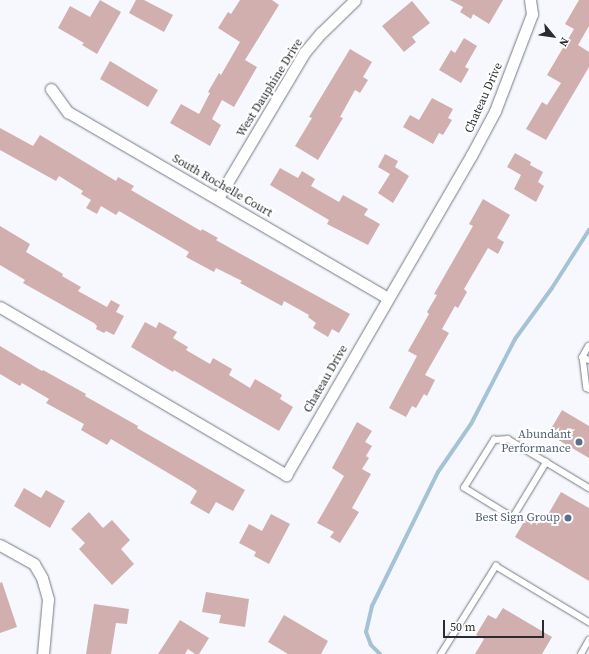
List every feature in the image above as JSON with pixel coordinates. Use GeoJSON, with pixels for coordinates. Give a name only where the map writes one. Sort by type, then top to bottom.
{"type":"FeatureCollection","features":[{"type":"Feature","properties":{"kind":"street","name":"West Dauphine Drive"},"geometry":{"type":"LineString","coordinates":[[218,198],[304,53],[321,33],[355,0]]}},
{"type":"Feature","properties":{"kind":"street","name":"Chateau Drive"},"geometry":{"type":"LineString","coordinates":[[0,307],[286,475],[387,298],[471,156],[495,111],[532,14],[530,0]]}},
{"type":"Feature","properties":{"kind":"street","name":"South Rochelle Court"},"geometry":{"type":"LineString","coordinates":[[51,89],[68,112],[218,198],[387,298]]}},
{"type":"Feature","properties":{"kind":"street"},"geometry":{"type":"LineString","coordinates":[[0,545],[34,564],[42,578],[48,599],[43,654]]}},
{"type":"Feature","properties":{"kind":"lane"},"geometry":{"type":"LineString","coordinates":[[589,346],[583,357],[587,388],[589,389]]}},
{"type":"Feature","properties":{"kind":"lane"},"geometry":{"type":"LineString","coordinates":[[583,357],[589,360]]}},
{"type":"Feature","properties":{"kind":"lane"},"geometry":{"type":"LineString","coordinates":[[547,462],[513,518],[464,488],[494,440],[508,439],[547,462],[589,488]]}},
{"type":"Feature","properties":{"kind":"lane"},"geometry":{"type":"LineString","coordinates":[[441,654],[496,566],[589,622]]}},
{"type":"Feature","properties":{"kind":"lane"},"geometry":{"type":"LineString","coordinates":[[581,654],[589,640]]}},
{"type":"Feature","properties":{"kind":"building"},"geometry":{"type":"Polygon","coordinates":[[[100,0],[121,12],[97,54],[82,45],[84,43],[58,28],[70,6],[90,17],[100,0]]]}},
{"type":"Feature","properties":{"kind":"building"},"geometry":{"type":"Polygon","coordinates":[[[136,0],[144,0],[173,15],[164,32],[129,13],[136,0]]]}},
{"type":"Feature","properties":{"kind":"building"},"geometry":{"type":"Polygon","coordinates":[[[240,0],[272,0],[279,5],[245,60],[257,67],[234,107],[222,100],[212,119],[221,125],[210,146],[170,123],[181,104],[199,114],[210,93],[208,92],[219,73],[221,75],[240,42],[218,28],[228,12],[231,14],[240,0]]]}},
{"type":"Feature","properties":{"kind":"building"},"geometry":{"type":"Polygon","coordinates":[[[450,0],[503,0],[489,24],[473,14],[471,19],[460,12],[463,7],[450,0]]]}},
{"type":"Feature","properties":{"kind":"building"},"geometry":{"type":"Polygon","coordinates":[[[579,0],[589,0],[589,26],[578,45],[589,52],[589,67],[546,140],[526,129],[542,102],[547,105],[561,83],[547,75],[574,29],[565,24],[579,0]]]}},
{"type":"Feature","properties":{"kind":"building"},"geometry":{"type":"Polygon","coordinates":[[[412,1],[430,23],[412,37],[416,42],[404,52],[382,26],[412,1]]]}},
{"type":"Feature","properties":{"kind":"building"},"geometry":{"type":"Polygon","coordinates":[[[464,38],[477,46],[465,67],[469,69],[461,83],[439,70],[451,50],[455,53],[464,38]]]}},
{"type":"Feature","properties":{"kind":"building"},"geometry":{"type":"Polygon","coordinates":[[[350,49],[372,62],[363,77],[368,80],[360,93],[355,90],[340,117],[343,118],[318,160],[295,146],[312,118],[309,117],[350,49]]]}},
{"type":"Feature","properties":{"kind":"building"},"geometry":{"type":"Polygon","coordinates":[[[110,61],[158,90],[148,107],[100,79],[110,61]]]}},
{"type":"Feature","properties":{"kind":"building"},"geometry":{"type":"Polygon","coordinates":[[[432,98],[453,109],[448,118],[452,120],[443,135],[439,133],[433,144],[403,127],[410,115],[419,120],[432,98]]]}},
{"type":"Feature","properties":{"kind":"building"},"geometry":{"type":"Polygon","coordinates":[[[0,128],[33,146],[40,135],[116,181],[118,177],[134,186],[131,190],[201,231],[202,229],[218,238],[216,240],[350,314],[339,333],[332,329],[328,337],[313,328],[316,323],[308,317],[309,315],[284,301],[282,306],[240,283],[242,281],[216,268],[214,272],[186,257],[189,252],[119,211],[116,215],[101,206],[97,214],[86,208],[91,200],[81,194],[83,191],[59,176],[56,181],[0,150],[0,128]]]}},
{"type":"Feature","properties":{"kind":"building"},"geometry":{"type":"Polygon","coordinates":[[[515,153],[531,162],[530,165],[543,172],[538,182],[544,186],[536,202],[514,189],[521,175],[507,167],[515,153]]]}},
{"type":"Feature","properties":{"kind":"building"},"geometry":{"type":"Polygon","coordinates":[[[385,154],[398,161],[395,167],[409,176],[393,203],[378,193],[390,174],[378,167],[385,154]]]}},
{"type":"Feature","properties":{"kind":"building"},"geometry":{"type":"Polygon","coordinates":[[[280,168],[298,178],[302,171],[315,179],[311,186],[339,202],[343,195],[368,209],[364,215],[380,224],[368,245],[327,224],[329,220],[270,185],[280,168]]]}},
{"type":"Feature","properties":{"kind":"building"},"geometry":{"type":"Polygon","coordinates":[[[483,199],[510,215],[497,238],[504,242],[498,254],[488,248],[464,289],[467,292],[458,308],[455,306],[442,329],[449,333],[425,375],[435,380],[427,396],[424,394],[416,408],[412,406],[406,417],[389,408],[417,356],[408,351],[429,314],[427,312],[437,295],[434,294],[473,226],[469,224],[483,199]]]}},
{"type":"Feature","properties":{"kind":"building"},"geometry":{"type":"Polygon","coordinates":[[[0,226],[30,244],[26,252],[63,274],[62,276],[81,287],[78,291],[107,307],[111,300],[120,305],[116,312],[124,316],[114,335],[106,331],[104,333],[96,329],[97,326],[94,323],[23,283],[25,280],[0,265],[0,226]]]}},
{"type":"Feature","properties":{"kind":"building"},"geometry":{"type":"Polygon","coordinates":[[[145,322],[156,328],[159,322],[177,332],[173,338],[188,347],[186,350],[210,364],[213,358],[232,369],[229,375],[250,388],[255,379],[282,395],[280,399],[293,407],[279,431],[174,370],[173,372],[131,347],[145,322]]]}},
{"type":"Feature","properties":{"kind":"building"},"geometry":{"type":"Polygon","coordinates":[[[0,346],[42,371],[43,370],[86,394],[85,396],[138,426],[137,428],[245,490],[233,511],[216,502],[209,514],[190,503],[197,491],[190,486],[111,439],[107,445],[81,430],[84,424],[46,403],[49,399],[22,383],[20,386],[0,374],[0,346]]]}},
{"type":"Feature","properties":{"kind":"building"},"geometry":{"type":"Polygon","coordinates":[[[562,410],[589,426],[589,458],[548,434],[562,410]]]}},
{"type":"Feature","properties":{"kind":"building"},"geometry":{"type":"Polygon","coordinates":[[[357,422],[372,431],[365,442],[372,446],[366,456],[369,458],[362,469],[371,474],[352,508],[359,512],[340,543],[330,537],[334,532],[317,523],[344,476],[332,468],[357,422]]]}},
{"type":"Feature","properties":{"kind":"building"},"geometry":{"type":"Polygon","coordinates":[[[24,488],[41,498],[46,490],[65,501],[50,528],[14,506],[24,488]]]}},
{"type":"Feature","properties":{"kind":"building"},"geometry":{"type":"Polygon","coordinates":[[[561,492],[589,508],[589,581],[515,537],[528,515],[543,523],[561,492]]]}},
{"type":"Feature","properties":{"kind":"building"},"geometry":{"type":"Polygon","coordinates":[[[89,512],[103,528],[112,520],[130,540],[121,549],[134,564],[112,585],[79,549],[85,543],[71,529],[89,512]]]}},
{"type":"Feature","properties":{"kind":"building"},"geometry":{"type":"Polygon","coordinates":[[[271,514],[290,524],[269,564],[254,556],[256,552],[239,543],[249,524],[262,531],[271,514]]]}},
{"type":"Feature","properties":{"kind":"building"},"geometry":{"type":"Polygon","coordinates":[[[2,582],[17,627],[0,633],[0,583],[2,582]]]}},
{"type":"Feature","properties":{"kind":"building"},"geometry":{"type":"Polygon","coordinates":[[[206,592],[249,599],[245,627],[219,623],[221,615],[202,612],[206,592]]]}},
{"type":"Feature","properties":{"kind":"building"},"geometry":{"type":"Polygon","coordinates":[[[94,604],[129,609],[127,624],[116,623],[111,654],[86,654],[94,604]]]}},
{"type":"Feature","properties":{"kind":"building"},"geometry":{"type":"Polygon","coordinates":[[[503,608],[552,637],[542,654],[475,654],[484,639],[476,635],[488,615],[496,619],[503,608]]]}},
{"type":"Feature","properties":{"kind":"building"},"geometry":{"type":"Polygon","coordinates":[[[284,615],[328,641],[321,654],[288,654],[268,642],[284,615]]]}},
{"type":"Feature","properties":{"kind":"building"},"geometry":{"type":"Polygon","coordinates":[[[180,620],[209,638],[199,654],[195,654],[188,649],[185,654],[158,654],[180,620]]]}},
{"type":"Feature","properties":{"kind":"waterway"},"geometry":{"type":"LineString","coordinates":[[380,654],[371,645],[366,632],[372,606],[438,472],[471,424],[515,339],[552,288],[589,230]]}},
{"type":"Feature","properties":{"kind":"place","name":"Abundant Performance"},"geometry":{"type":"Point","coordinates":[579,442]}},
{"type":"Feature","properties":{"kind":"place","name":"Best Sign Group"},"geometry":{"type":"Point","coordinates":[568,518]}}]}
